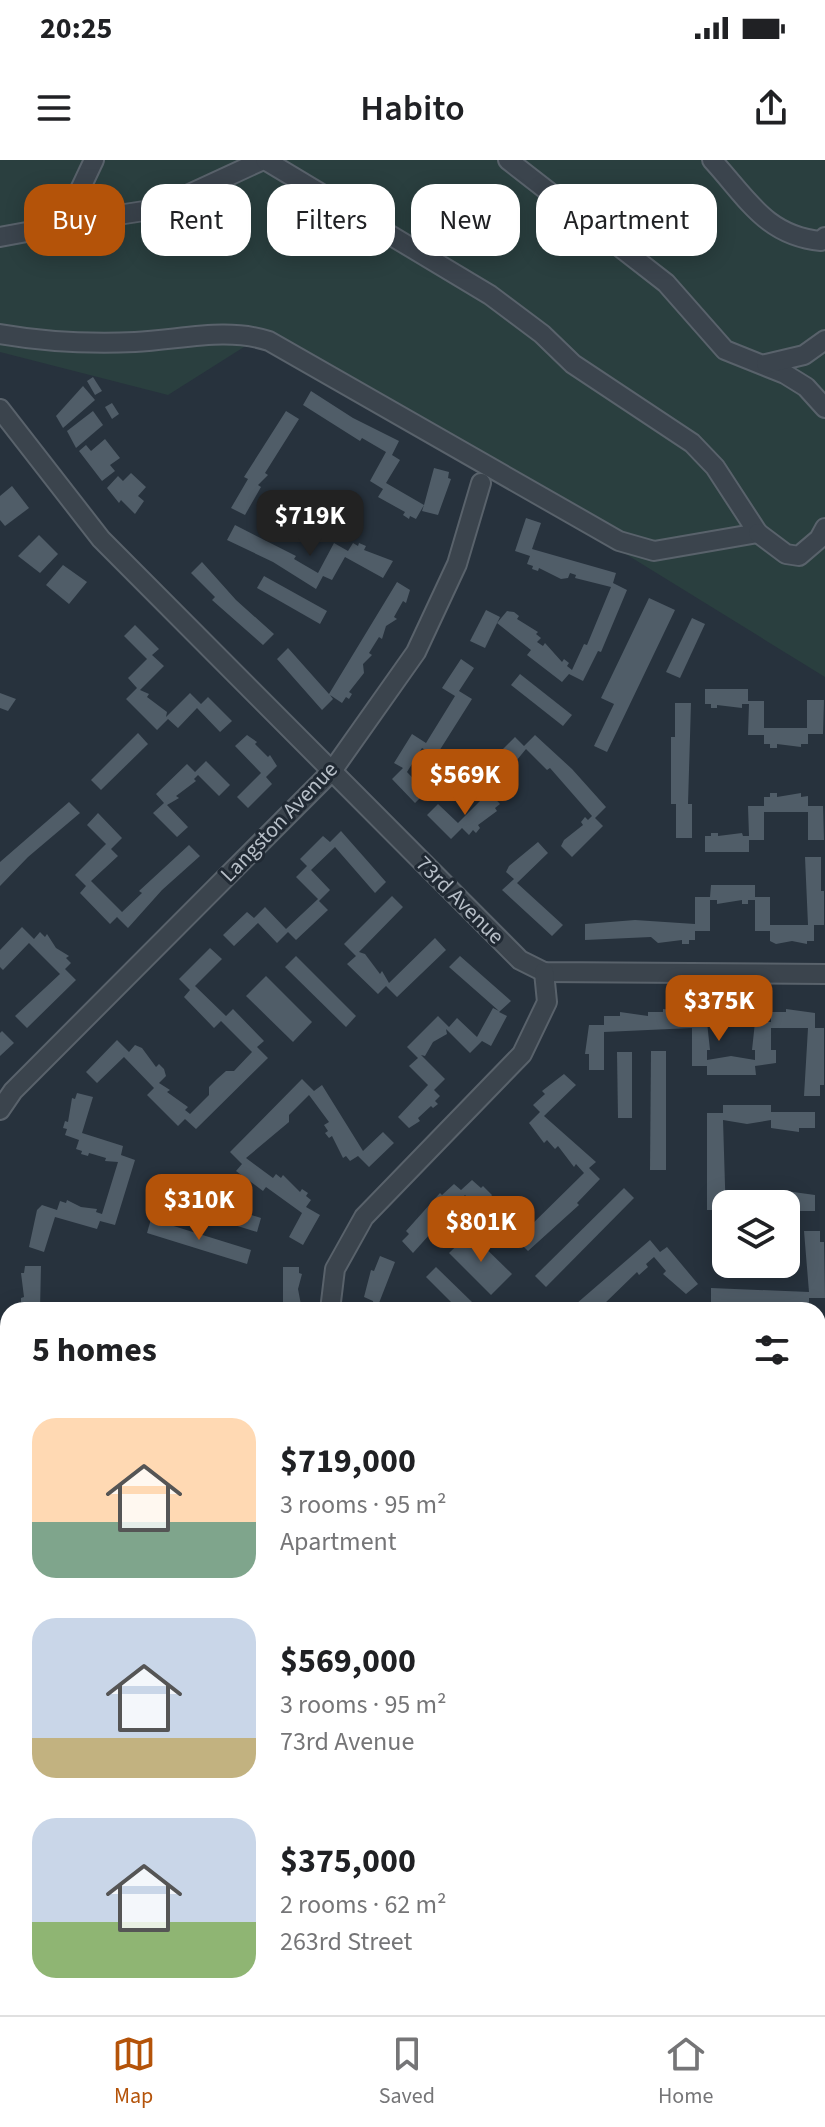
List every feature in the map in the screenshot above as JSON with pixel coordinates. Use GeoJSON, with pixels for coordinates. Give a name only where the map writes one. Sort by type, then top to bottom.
{"type":"FeatureCollection","features":[{"type":"Feature","properties":{"kind":"street"},"geometry":{"type":"LineString","coordinates":[[83,184],[94,160]]}},
{"type":"Feature","properties":{"kind":"street"},"geometry":{"type":"LineString","coordinates":[[125,214],[157,209],[264,160],[490,295],[542,334],[573,364],[609,385],[692,443],[715,467],[758,533],[786,554],[799,556],[819,539],[825,528]]}},
{"type":"Feature","properties":{"kind":"street"},"geometry":{"type":"LineString","coordinates":[[508,160],[666,283],[725,350],[738,358],[766,364],[806,387],[825,408]]}},
{"type":"Feature","properties":{"kind":"street"},"geometry":{"type":"LineString","coordinates":[[712,160],[764,218],[782,233],[821,241],[825,237]]}},
{"type":"Feature","properties":{"kind":"street"},"geometry":{"type":"LineString","coordinates":[[0,237],[24,233]]}},
{"type":"Feature","properties":{"kind":"street"},"geometry":{"type":"LineString","coordinates":[[0,334],[53,343],[135,342],[243,333],[269,341],[619,541],[654,551],[758,533]]}},
{"type":"Feature","properties":{"kind":"street"},"geometry":{"type":"LineString","coordinates":[[766,364],[804,355],[825,340]]}},
{"type":"Feature","properties":{"kind":"street","name":"73rd Avenue"},"geometry":{"type":"LineString","coordinates":[[0,409],[7,436],[101,539],[520,960],[544,972]]}},
{"type":"Feature","properties":{"kind":"street","name":"Langston Avenue"},"geometry":{"type":"LineString","coordinates":[[0,1110],[13,1091],[332,771],[416,652],[457,564],[481,483]]}},
{"type":"Feature","properties":{"kind":"street"},"geometry":{"type":"LineString","coordinates":[[331,1302],[335,1269],[349,1238],[368,1211],[522,1054],[547,1002],[544,972],[825,974]]}},
{"type":"Feature","properties":{"kind":"green space"},"geometry":{"type":"Polygon","coordinates":[[[0,160],[825,160],[825,677],[590,532],[255,340],[168,395],[0,352],[0,160]]]}},
{"type":"Feature","properties":{"kind":"building"},"geometry":{"type":"Polygon","coordinates":[[[93,377],[102,391],[95,395],[87,381],[93,377]]]}},
{"type":"Feature","properties":{"kind":"building"},"geometry":{"type":"Polygon","coordinates":[[[83,386],[95,400],[63,428],[56,416],[83,386]]]}},
{"type":"Feature","properties":{"kind":"building"},"geometry":{"type":"Polygon","coordinates":[[[311,391],[353,418],[399,441],[392,455],[400,460],[386,483],[424,505],[416,519],[410,516],[409,519],[403,515],[405,512],[378,497],[383,489],[370,481],[386,452],[362,438],[360,441],[303,405],[311,391]]]}},
{"type":"Feature","properties":{"kind":"building"},"geometry":{"type":"Polygon","coordinates":[[[112,403],[119,414],[112,419],[105,407],[112,403]]]}},
{"type":"Feature","properties":{"kind":"building"},"geometry":{"type":"Polygon","coordinates":[[[93,411],[103,425],[76,448],[67,431],[93,411]]]}},
{"type":"Feature","properties":{"kind":"building"},"geometry":{"type":"Polygon","coordinates":[[[286,411],[299,419],[265,473],[268,475],[258,485],[261,487],[245,515],[231,508],[248,479],[244,477],[286,411]]]}},
{"type":"Feature","properties":{"kind":"building"},"geometry":{"type":"Polygon","coordinates":[[[105,439],[120,458],[110,465],[115,471],[102,481],[79,451],[86,445],[91,451],[105,439]]]}},
{"type":"Feature","properties":{"kind":"building"},"geometry":{"type":"Polygon","coordinates":[[[434,468],[449,472],[448,478],[451,479],[438,515],[422,511],[434,468]]]}},
{"type":"Feature","properties":{"kind":"building"},"geometry":{"type":"Polygon","coordinates":[[[131,473],[146,487],[138,496],[144,501],[135,514],[121,500],[119,503],[107,488],[118,476],[123,481],[131,473]]]}},
{"type":"Feature","properties":{"kind":"building"},"geometry":{"type":"Polygon","coordinates":[[[12,486],[29,508],[5,526],[0,520],[0,496],[12,486]]]}},
{"type":"Feature","properties":{"kind":"building"},"geometry":{"type":"Polygon","coordinates":[[[526,518],[541,523],[532,549],[616,573],[613,583],[627,590],[601,652],[598,651],[583,681],[569,674],[562,682],[527,655],[531,650],[497,623],[507,611],[514,612],[519,616],[517,619],[538,632],[536,634],[541,638],[537,642],[543,646],[545,643],[562,662],[564,659],[569,663],[567,666],[572,670],[584,644],[587,645],[611,587],[575,578],[576,575],[570,573],[568,578],[561,579],[539,568],[538,571],[532,569],[533,566],[527,564],[530,556],[515,551],[526,518]]]}},
{"type":"Feature","properties":{"kind":"building"},"geometry":{"type":"Polygon","coordinates":[[[235,525],[296,556],[294,559],[318,573],[334,543],[348,551],[353,543],[358,546],[359,543],[366,546],[364,550],[393,561],[383,578],[345,557],[332,580],[323,576],[316,589],[273,562],[227,540],[235,525]]]}},
{"type":"Feature","properties":{"kind":"building"},"geometry":{"type":"Polygon","coordinates":[[[39,535],[58,554],[40,573],[18,556],[39,535]]]}},
{"type":"Feature","properties":{"kind":"building"},"geometry":{"type":"Polygon","coordinates":[[[202,562],[236,600],[274,634],[263,645],[212,600],[215,597],[191,573],[202,562]]]}},
{"type":"Feature","properties":{"kind":"building"},"geometry":{"type":"Polygon","coordinates":[[[63,565],[87,582],[69,604],[46,585],[63,565]]]}},
{"type":"Feature","properties":{"kind":"building"},"geometry":{"type":"Polygon","coordinates":[[[264,576],[327,611],[320,624],[257,588],[264,576]]]}},
{"type":"Feature","properties":{"kind":"building"},"geometry":{"type":"Polygon","coordinates":[[[397,582],[410,590],[406,603],[403,601],[394,617],[397,619],[386,626],[382,639],[379,637],[369,653],[372,655],[363,664],[364,673],[349,692],[352,694],[349,699],[346,697],[342,703],[330,695],[333,699],[322,710],[277,659],[288,648],[329,694],[397,582]]]}},
{"type":"Feature","properties":{"kind":"building"},"geometry":{"type":"Polygon","coordinates":[[[649,598],[675,610],[607,752],[594,746],[614,704],[601,698],[649,598]]]}},
{"type":"Feature","properties":{"kind":"building"},"geometry":{"type":"Polygon","coordinates":[[[486,610],[500,617],[485,648],[470,641],[486,610]]]}},
{"type":"Feature","properties":{"kind":"building"},"geometry":{"type":"Polygon","coordinates":[[[692,618],[705,624],[680,678],[666,672],[692,618]]]}},
{"type":"Feature","properties":{"kind":"building"},"geometry":{"type":"Polygon","coordinates":[[[135,625],[159,649],[152,655],[164,666],[140,690],[149,694],[147,697],[167,712],[166,717],[190,693],[201,704],[208,697],[232,721],[220,732],[197,708],[178,728],[168,719],[157,730],[126,699],[137,688],[128,678],[147,659],[124,636],[135,625]]]}},
{"type":"Feature","properties":{"kind":"building"},"geometry":{"type":"Polygon","coordinates":[[[461,659],[474,668],[459,691],[472,699],[436,756],[422,748],[407,772],[426,792],[415,803],[392,779],[403,768],[394,763],[412,734],[426,743],[455,696],[442,688],[461,659]]]}},
{"type":"Feature","properties":{"kind":"building"},"geometry":{"type":"Polygon","coordinates":[[[520,674],[572,715],[563,726],[511,685],[520,674]]]}},
{"type":"Feature","properties":{"kind":"building"},"geometry":{"type":"Polygon","coordinates":[[[705,689],[748,689],[748,701],[764,701],[764,728],[807,728],[807,700],[824,700],[823,734],[808,734],[808,744],[801,744],[801,747],[777,744],[777,748],[770,748],[770,744],[764,744],[764,735],[748,735],[749,704],[742,704],[742,708],[717,705],[717,708],[711,708],[711,704],[705,704],[705,689]]]}},
{"type":"Feature","properties":{"kind":"building"},"geometry":{"type":"Polygon","coordinates":[[[0,693],[16,699],[8,711],[0,708],[0,693]]]}},
{"type":"Feature","properties":{"kind":"building"},"geometry":{"type":"Polygon","coordinates":[[[675,703],[691,703],[688,804],[692,804],[692,838],[676,838],[676,804],[671,804],[671,737],[675,737],[675,703]]]}},
{"type":"Feature","properties":{"kind":"building"},"geometry":{"type":"Polygon","coordinates":[[[138,733],[148,744],[101,790],[91,780],[138,733]]]}},
{"type":"Feature","properties":{"kind":"building"},"geometry":{"type":"Polygon","coordinates":[[[247,735],[257,742],[255,744],[268,757],[270,755],[277,766],[266,777],[272,784],[248,808],[237,797],[261,773],[235,746],[247,735]]]}},
{"type":"Feature","properties":{"kind":"building"},"geometry":{"type":"Polygon","coordinates":[[[535,735],[572,769],[606,807],[595,818],[603,826],[572,857],[561,846],[583,825],[581,822],[585,817],[588,820],[592,816],[550,768],[547,770],[526,749],[502,778],[495,780],[484,768],[515,737],[524,746],[535,735]]]}},
{"type":"Feature","properties":{"kind":"building"},"geometry":{"type":"Polygon","coordinates":[[[206,761],[230,785],[219,796],[198,775],[194,779],[196,781],[176,796],[179,798],[167,805],[188,827],[177,837],[153,813],[164,803],[156,794],[187,764],[195,772],[206,761]]]}},
{"type":"Feature","properties":{"kind":"building"},"geometry":{"type":"Polygon","coordinates":[[[489,792],[500,804],[495,808],[497,811],[478,825],[480,828],[476,833],[473,830],[469,835],[462,828],[451,839],[427,815],[438,804],[458,823],[489,792]]]}},
{"type":"Feature","properties":{"kind":"building"},"geometry":{"type":"Polygon","coordinates":[[[770,793],[777,793],[777,797],[801,793],[801,797],[808,796],[808,806],[823,806],[824,840],[808,840],[808,812],[764,812],[764,840],[749,840],[749,852],[705,852],[705,836],[711,836],[711,833],[718,833],[718,836],[742,833],[749,836],[748,806],[764,806],[764,797],[770,797],[770,793]]]}},
{"type":"Feature","properties":{"kind":"building"},"geometry":{"type":"Polygon","coordinates":[[[69,802],[80,813],[28,857],[0,886],[0,862],[69,802]]]}},
{"type":"Feature","properties":{"kind":"building"},"geometry":{"type":"Polygon","coordinates":[[[98,813],[122,838],[111,849],[118,856],[91,881],[122,912],[142,893],[139,891],[189,845],[200,856],[162,890],[128,928],[117,917],[110,924],[80,893],[86,886],[75,875],[106,844],[87,825],[98,813]]]}},
{"type":"Feature","properties":{"kind":"building"},"geometry":{"type":"Polygon","coordinates":[[[341,831],[386,882],[375,893],[335,847],[311,870],[330,890],[319,901],[328,910],[296,940],[288,932],[277,943],[258,923],[234,946],[223,935],[247,912],[254,918],[265,907],[286,929],[318,899],[296,877],[307,866],[300,859],[323,836],[330,842],[341,831]]]}},
{"type":"Feature","properties":{"kind":"building"},"geometry":{"type":"Polygon","coordinates":[[[538,842],[548,853],[517,883],[563,925],[552,936],[502,890],[514,879],[506,872],[509,866],[538,842]]]}},
{"type":"Feature","properties":{"kind":"building"},"geometry":{"type":"Polygon","coordinates":[[[805,857],[821,857],[821,891],[824,891],[824,925],[814,925],[814,941],[807,941],[807,944],[792,941],[776,944],[770,941],[770,931],[755,931],[755,900],[748,900],[748,904],[742,904],[742,900],[717,904],[717,900],[710,900],[710,931],[695,931],[695,940],[689,940],[689,944],[682,944],[682,940],[658,943],[651,937],[585,940],[585,924],[635,920],[695,924],[695,897],[710,897],[711,885],[755,885],[755,897],[770,897],[770,925],[808,925],[805,857]]]}},
{"type":"Feature","properties":{"kind":"building"},"geometry":{"type":"Polygon","coordinates":[[[392,896],[403,907],[359,952],[365,954],[380,974],[382,971],[389,983],[435,938],[446,950],[397,997],[386,986],[378,994],[347,964],[356,956],[344,944],[392,896]]]}},
{"type":"Feature","properties":{"kind":"building"},"geometry":{"type":"Polygon","coordinates":[[[22,927],[34,939],[40,932],[45,937],[47,934],[56,948],[69,956],[66,958],[71,963],[65,969],[76,980],[27,1028],[15,1016],[60,974],[29,943],[3,970],[0,967],[0,950],[22,927]]]}},
{"type":"Feature","properties":{"kind":"building"},"geometry":{"type":"Polygon","coordinates":[[[210,948],[222,959],[195,986],[226,1016],[233,1009],[264,1041],[257,1047],[268,1058],[196,1129],[185,1119],[178,1126],[147,1095],[154,1088],[124,1057],[97,1083],[86,1072],[117,1040],[129,1052],[135,1045],[142,1048],[156,1067],[159,1064],[164,1069],[166,1076],[159,1083],[188,1107],[185,1110],[190,1114],[209,1095],[209,1087],[217,1079],[226,1071],[234,1071],[252,1052],[221,1021],[214,1028],[184,997],[190,990],[179,979],[210,948]]]}},
{"type":"Feature","properties":{"kind":"building"},"geometry":{"type":"Polygon","coordinates":[[[296,956],[356,1016],[346,1027],[285,967],[296,956]]]}},
{"type":"Feature","properties":{"kind":"building"},"geometry":{"type":"Polygon","coordinates":[[[460,956],[511,1001],[499,1012],[507,1016],[491,1046],[482,1041],[470,1053],[446,1029],[447,1034],[433,1042],[425,1056],[421,1055],[445,1079],[434,1090],[440,1096],[435,1101],[438,1104],[433,1108],[431,1106],[418,1118],[420,1121],[409,1128],[398,1117],[428,1085],[409,1066],[418,1058],[407,1047],[438,1016],[449,1027],[457,1018],[477,1037],[493,1008],[499,1011],[449,967],[460,956]]]}},
{"type":"Feature","properties":{"kind":"building"},"geometry":{"type":"Polygon","coordinates":[[[266,976],[312,1022],[293,1042],[246,996],[266,976]]]}},
{"type":"Feature","properties":{"kind":"building"},"geometry":{"type":"Polygon","coordinates":[[[663,1009],[692,1012],[692,1021],[707,1022],[710,1050],[707,1050],[707,1060],[731,1056],[755,1060],[755,1050],[752,1050],[755,1022],[771,1022],[771,1012],[786,1012],[786,1009],[815,1013],[815,1028],[824,1028],[824,1085],[820,1085],[820,1096],[804,1096],[808,1028],[771,1028],[771,1050],[776,1050],[776,1063],[755,1066],[756,1075],[707,1075],[707,1066],[692,1066],[692,1028],[604,1032],[604,1070],[589,1070],[589,1054],[585,1054],[589,1025],[604,1025],[604,1016],[620,1016],[620,1012],[648,1016],[648,1012],[663,1012],[663,1009]]]}},
{"type":"Feature","properties":{"kind":"building"},"geometry":{"type":"Polygon","coordinates":[[[2,1031],[14,1043],[0,1056],[0,1033],[2,1031]]]}},
{"type":"Feature","properties":{"kind":"building"},"geometry":{"type":"Polygon","coordinates":[[[651,1051],[666,1051],[666,1170],[650,1170],[651,1051]]]}},
{"type":"Feature","properties":{"kind":"building"},"geometry":{"type":"Polygon","coordinates":[[[617,1052],[632,1052],[632,1118],[618,1118],[617,1052]]]}},
{"type":"Feature","properties":{"kind":"building"},"geometry":{"type":"Polygon","coordinates":[[[564,1074],[576,1085],[544,1116],[596,1162],[589,1168],[600,1179],[577,1203],[579,1205],[528,1251],[517,1240],[511,1246],[465,1195],[413,1253],[402,1241],[409,1234],[406,1231],[440,1193],[442,1195],[454,1184],[461,1190],[472,1180],[481,1188],[483,1186],[492,1195],[490,1198],[498,1206],[496,1208],[511,1219],[522,1234],[584,1173],[576,1164],[574,1167],[558,1146],[555,1149],[547,1140],[544,1143],[529,1123],[540,1112],[533,1105],[545,1094],[542,1091],[564,1074]]]}},
{"type":"Feature","properties":{"kind":"building"},"geometry":{"type":"Polygon","coordinates":[[[302,1079],[314,1091],[322,1085],[363,1151],[383,1132],[394,1143],[369,1167],[358,1156],[350,1161],[346,1156],[343,1158],[332,1136],[329,1138],[325,1133],[328,1131],[324,1125],[329,1122],[309,1095],[289,1115],[289,1122],[246,1158],[273,1178],[276,1174],[281,1178],[283,1175],[300,1192],[302,1189],[308,1193],[306,1196],[311,1200],[306,1207],[320,1215],[303,1245],[289,1237],[302,1213],[266,1187],[263,1191],[236,1171],[242,1164],[230,1152],[302,1079]]]}},
{"type":"Feature","properties":{"kind":"building"},"geometry":{"type":"Polygon","coordinates":[[[77,1093],[93,1097],[82,1133],[123,1146],[121,1155],[135,1160],[115,1225],[100,1221],[97,1229],[55,1217],[44,1252],[29,1247],[37,1210],[42,1205],[57,1210],[60,1201],[66,1203],[67,1200],[81,1207],[97,1209],[96,1212],[102,1214],[118,1162],[105,1161],[106,1158],[89,1153],[88,1156],[81,1154],[82,1151],[76,1149],[79,1140],[65,1135],[65,1121],[68,1122],[72,1098],[75,1099],[77,1093]]]}},
{"type":"Feature","properties":{"kind":"building"},"geometry":{"type":"Polygon","coordinates":[[[723,1105],[771,1105],[771,1112],[815,1112],[815,1128],[799,1128],[799,1132],[771,1128],[771,1120],[747,1124],[723,1120],[725,1190],[712,1190],[712,1210],[707,1210],[707,1113],[723,1113],[723,1105]]]}},
{"type":"Feature","properties":{"kind":"building"},"geometry":{"type":"Polygon","coordinates":[[[161,1187],[261,1218],[257,1232],[157,1201],[161,1187]]]}},
{"type":"Feature","properties":{"kind":"building"},"geometry":{"type":"Polygon","coordinates":[[[624,1188],[634,1198],[546,1287],[535,1276],[624,1188]]]}},
{"type":"Feature","properties":{"kind":"building"},"geometry":{"type":"Polygon","coordinates":[[[800,1193],[815,1195],[815,1211],[800,1211],[800,1193]]]}},
{"type":"Feature","properties":{"kind":"building"},"geometry":{"type":"Polygon","coordinates":[[[151,1219],[251,1250],[247,1264],[147,1233],[151,1219]]]}},
{"type":"Feature","properties":{"kind":"building"},"geometry":{"type":"Polygon","coordinates":[[[804,1231],[820,1231],[820,1242],[824,1242],[825,1298],[809,1298],[809,1302],[711,1302],[711,1288],[809,1292],[804,1231]]]}},
{"type":"Feature","properties":{"kind":"building"},"geometry":{"type":"Polygon","coordinates":[[[470,1233],[512,1274],[491,1295],[449,1253],[470,1233]]]}},
{"type":"Feature","properties":{"kind":"building"},"geometry":{"type":"Polygon","coordinates":[[[650,1240],[660,1252],[667,1247],[698,1284],[686,1294],[663,1274],[666,1271],[654,1257],[646,1264],[648,1267],[639,1275],[637,1272],[606,1302],[578,1302],[650,1240]]]}},
{"type":"Feature","properties":{"kind":"building"},"geometry":{"type":"Polygon","coordinates":[[[380,1256],[395,1262],[379,1302],[364,1297],[371,1270],[374,1271],[380,1256]]]}},
{"type":"Feature","properties":{"kind":"building"},"geometry":{"type":"Polygon","coordinates":[[[25,1266],[41,1266],[40,1302],[21,1302],[24,1297],[21,1273],[24,1273],[25,1266]]]}},
{"type":"Feature","properties":{"kind":"building"},"geometry":{"type":"Polygon","coordinates":[[[283,1267],[299,1267],[302,1274],[298,1289],[300,1302],[283,1302],[283,1267]]]}},
{"type":"Feature","properties":{"kind":"building"},"geometry":{"type":"Polygon","coordinates":[[[436,1267],[472,1302],[451,1302],[426,1277],[436,1267]]]}}]}
